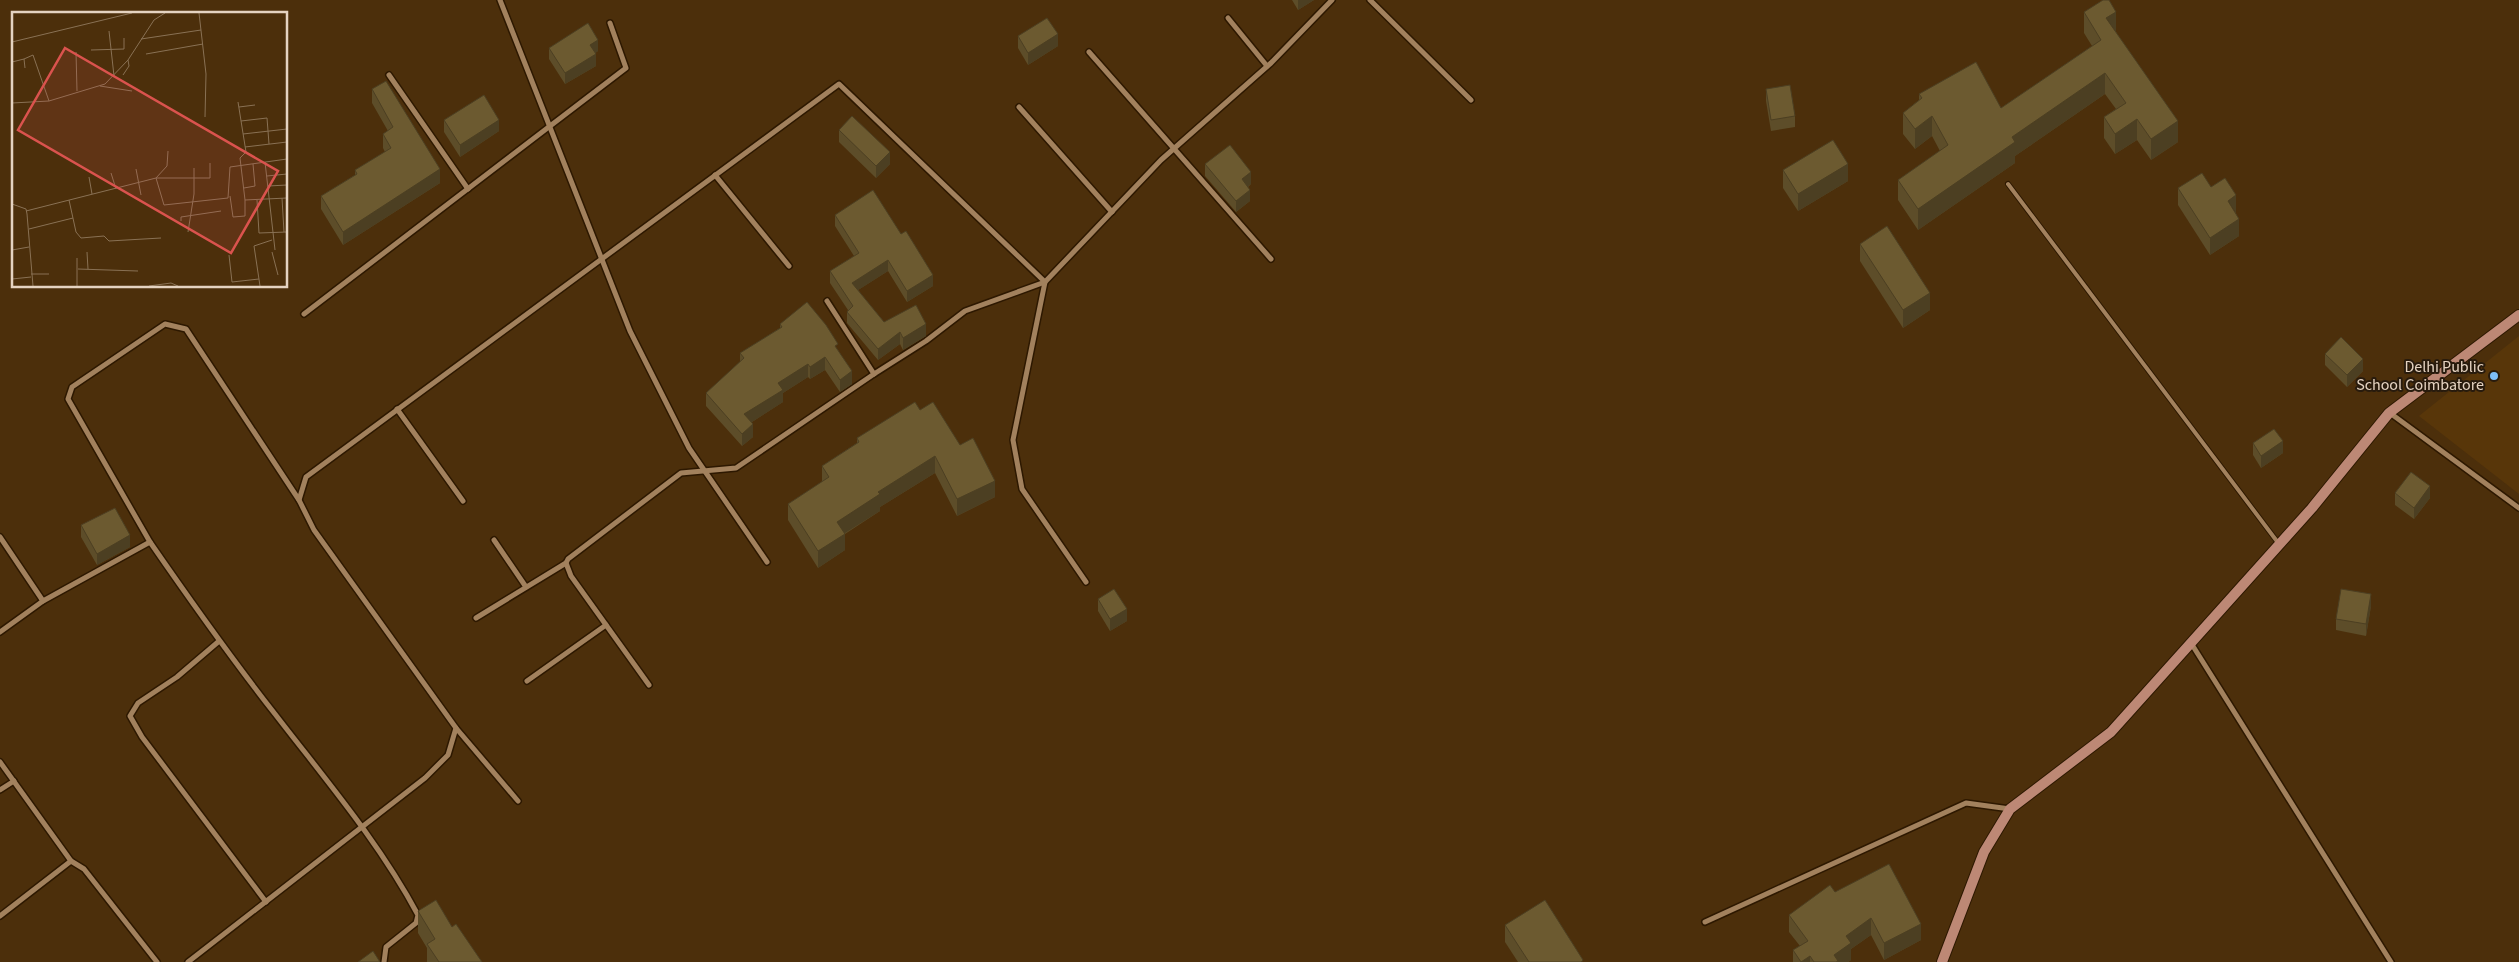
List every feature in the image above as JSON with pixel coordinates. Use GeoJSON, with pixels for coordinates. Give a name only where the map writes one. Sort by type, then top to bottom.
{"type":"FeatureCollection","features":[{"type":"Feature","properties":{"kind":"main road"},"geometry":{"type":"LineString","coordinates":[[1942,962],[1984,852],[2010,809],[2111,732],[2279,544],[2389,413],[2519,315]]}},
{"type":"Feature","properties":{"kind":"street"},"geometry":{"type":"LineString","coordinates":[[500,0],[630,330],[689,448],[707,471],[767,562]]}},
{"type":"Feature","properties":{"kind":"street"},"geometry":{"type":"LineString","coordinates":[[476,618],[566,563],[641,502],[681,473],[736,468],[926,341],[965,311],[1045,282],[1174,149],[1267,66],[1332,0]]}},
{"type":"Feature","properties":{"kind":"street"},"geometry":{"type":"LineString","coordinates":[[1370,0],[1471,100]]}},
{"type":"Feature","properties":{"kind":"street"},"geometry":{"type":"LineString","coordinates":[[1228,18],[1267,66]]}},
{"type":"Feature","properties":{"kind":"street"},"geometry":{"type":"LineString","coordinates":[[304,314],[626,68],[610,23]]}},
{"type":"Feature","properties":{"kind":"street"},"geometry":{"type":"LineString","coordinates":[[1089,52],[1271,259]]}},
{"type":"Feature","properties":{"kind":"street"},"geometry":{"type":"LineString","coordinates":[[389,75],[468,189]]}},
{"type":"Feature","properties":{"kind":"street"},"geometry":{"type":"LineString","coordinates":[[299,500],[306,477],[840,84],[1045,282]]}},
{"type":"Feature","properties":{"kind":"street"},"geometry":{"type":"LineString","coordinates":[[1019,107],[1112,212]]}},
{"type":"Feature","properties":{"kind":"street"},"geometry":{"type":"LineString","coordinates":[[715,176],[789,266]]}},
{"type":"Feature","properties":{"kind":"street"},"geometry":{"type":"LineString","coordinates":[[1045,282],[1013,440],[1022,489],[1086,582]]}},
{"type":"Feature","properties":{"kind":"street"},"geometry":{"type":"LineString","coordinates":[[827,301],[874,374]]}},
{"type":"Feature","properties":{"kind":"street"},"geometry":{"type":"LineString","coordinates":[[384,962],[386,947],[416,923],[418,915],[404,889],[363,827],[218,642],[150,542],[68,399],[72,387],[165,324],[186,329],[299,500],[314,530],[456,728],[518,801]]}},
{"type":"Feature","properties":{"kind":"street"},"geometry":{"type":"LineString","coordinates":[[397,409],[463,501]]}},
{"type":"Feature","properties":{"kind":"street"},"geometry":{"type":"LineString","coordinates":[[2389,413],[2519,508]]}},
{"type":"Feature","properties":{"kind":"street"},"geometry":{"type":"LineString","coordinates":[[0,537],[43,601]]}},
{"type":"Feature","properties":{"kind":"street"},"geometry":{"type":"LineString","coordinates":[[494,540],[526,587]]}},
{"type":"Feature","properties":{"kind":"street"},"geometry":{"type":"LineString","coordinates":[[0,632],[43,601],[150,542]]}},
{"type":"Feature","properties":{"kind":"street"},"geometry":{"type":"LineString","coordinates":[[566,563],[571,576],[648,686]]}},
{"type":"Feature","properties":{"kind":"street"},"geometry":{"type":"LineString","coordinates":[[527,681],[606,625]]}},
{"type":"Feature","properties":{"kind":"street"},"geometry":{"type":"LineString","coordinates":[[218,642],[177,677],[138,703],[130,716],[148,744],[266,902]]}},
{"type":"Feature","properties":{"kind":"street"},"geometry":{"type":"LineString","coordinates":[[2191,642],[2391,962]]}},
{"type":"Feature","properties":{"kind":"street"},"geometry":{"type":"LineString","coordinates":[[188,962],[424,778],[448,755],[456,728]]}},
{"type":"Feature","properties":{"kind":"street"},"geometry":{"type":"LineString","coordinates":[[0,762],[72,861],[84,869],[157,962]]}},
{"type":"Feature","properties":{"kind":"street"},"geometry":{"type":"LineString","coordinates":[[0,790],[14,781]]}},
{"type":"Feature","properties":{"kind":"street"},"geometry":{"type":"LineString","coordinates":[[1705,922],[1966,803],[2010,809]]}},
{"type":"Feature","properties":{"kind":"street"},"geometry":{"type":"LineString","coordinates":[[0,916],[72,861]]}},
{"type":"Feature","properties":{"kind":"lane"},"geometry":{"type":"LineString","coordinates":[[2008,184],[2279,544]]}},
{"type":"Feature","properties":{"kind":"shaded area","name":"Delhi Public School Coimbatore"},"geometry":{"type":"Polygon","coordinates":[[[2519,336],[2519,494],[2419,416],[2519,336]]]}},
{"type":"Feature","properties":{"kind":"building"},"geometry":{"type":"Polygon","coordinates":[[[2103,0],[2109,0],[2116,12],[2106,18],[2178,121],[2151,139],[2137,119],[2115,134],[2104,117],[2126,103],[2105,73],[2012,137],[2015,142],[1918,209],[1898,180],[1948,145],[1932,116],[1915,129],[1903,113],[1922,98],[1919,94],[1976,62],[2001,108],[2101,40],[2084,12],[2103,0]]]}},
{"type":"Feature","properties":{"kind":"building"},"geometry":{"type":"Polygon","coordinates":[[[1047,18],[1058,34],[1028,53],[1018,36],[1047,18]]]}},
{"type":"Feature","properties":{"kind":"building"},"geometry":{"type":"Polygon","coordinates":[[[588,23],[598,40],[590,45],[596,54],[565,73],[549,48],[588,23]]]}},
{"type":"Feature","properties":{"kind":"building"},"geometry":{"type":"Polygon","coordinates":[[[386,81],[440,169],[343,232],[321,196],[357,174],[355,170],[391,148],[383,134],[393,127],[372,89],[386,81]]]}},
{"type":"Feature","properties":{"kind":"building"},"geometry":{"type":"Polygon","coordinates":[[[1790,85],[1795,116],[1771,120],[1766,89],[1790,85]]]}},
{"type":"Feature","properties":{"kind":"building"},"geometry":{"type":"Polygon","coordinates":[[[484,95],[499,120],[460,145],[444,120],[484,95]]]}},
{"type":"Feature","properties":{"kind":"building"},"geometry":{"type":"Polygon","coordinates":[[[852,116],[890,152],[876,166],[839,130],[852,116]]]}},
{"type":"Feature","properties":{"kind":"building"},"geometry":{"type":"Polygon","coordinates":[[[1833,140],[1848,164],[1798,194],[1783,170],[1833,140]]]}},
{"type":"Feature","properties":{"kind":"building"},"geometry":{"type":"Polygon","coordinates":[[[1230,145],[1251,172],[1242,179],[1250,190],[1236,201],[1205,164],[1230,145]]]}},
{"type":"Feature","properties":{"kind":"building"},"geometry":{"type":"Polygon","coordinates":[[[2202,173],[2211,187],[2225,178],[2236,195],[2228,201],[2239,219],[2210,238],[2178,188],[2202,173]]]}},
{"type":"Feature","properties":{"kind":"building"},"geometry":{"type":"Polygon","coordinates":[[[873,190],[901,234],[906,231],[933,275],[907,291],[888,260],[852,283],[884,322],[916,305],[926,324],[903,338],[900,332],[878,349],[847,312],[853,306],[830,271],[859,253],[835,215],[873,190]]]}},
{"type":"Feature","properties":{"kind":"building"},"geometry":{"type":"Polygon","coordinates":[[[1887,226],[1930,293],[1903,310],[1860,244],[1887,226]]]}},
{"type":"Feature","properties":{"kind":"building"},"geometry":{"type":"Polygon","coordinates":[[[807,302],[826,325],[838,344],[835,346],[852,371],[840,380],[825,357],[810,367],[808,364],[778,383],[783,390],[744,414],[753,424],[742,434],[706,393],[744,358],[740,353],[782,327],[780,324],[807,302]]]}},
{"type":"Feature","properties":{"kind":"building"},"geometry":{"type":"Polygon","coordinates":[[[2341,337],[2363,359],[2347,375],[2325,354],[2341,337]]]}},
{"type":"Feature","properties":{"kind":"building"},"geometry":{"type":"Polygon","coordinates":[[[915,402],[920,410],[933,402],[960,445],[973,438],[995,481],[957,499],[935,456],[878,492],[880,494],[837,522],[845,534],[818,551],[788,504],[829,477],[822,466],[859,442],[857,438],[915,402]]]}},
{"type":"Feature","properties":{"kind":"building"},"geometry":{"type":"Polygon","coordinates":[[[2274,429],[2283,441],[2261,456],[2253,443],[2274,429]]]}},
{"type":"Feature","properties":{"kind":"building"},"geometry":{"type":"Polygon","coordinates":[[[2411,472],[2430,486],[2414,508],[2395,493],[2411,472]]]}},
{"type":"Feature","properties":{"kind":"building"},"geometry":{"type":"Polygon","coordinates":[[[115,508],[130,535],[97,554],[81,525],[115,508]]]}},
{"type":"Feature","properties":{"kind":"building"},"geometry":{"type":"Polygon","coordinates":[[[1114,589],[1127,609],[1110,619],[1098,599],[1114,589]]]}},
{"type":"Feature","properties":{"kind":"building"},"geometry":{"type":"Polygon","coordinates":[[[2341,589],[2371,594],[2366,624],[2336,619],[2341,589]]]}},
{"type":"Feature","properties":{"kind":"building"},"geometry":{"type":"Polygon","coordinates":[[[1889,864],[1921,924],[1884,943],[1871,918],[1846,936],[1851,943],[1834,955],[1838,961],[1814,962],[1810,956],[1801,962],[1793,950],[1808,941],[1789,915],[1830,885],[1835,892],[1889,864]]]}},
{"type":"Feature","properties":{"kind":"building"},"geometry":{"type":"Polygon","coordinates":[[[436,900],[452,927],[456,924],[482,962],[439,962],[427,944],[435,939],[418,911],[436,900]]]}},
{"type":"Feature","properties":{"kind":"building"},"geometry":{"type":"Polygon","coordinates":[[[1545,900],[1583,960],[1581,962],[1529,962],[1505,925],[1545,900]]]}},
{"type":"Feature","properties":{"kind":"building"},"geometry":{"type":"Polygon","coordinates":[[[373,951],[380,962],[358,962],[373,951]]]}},
{"type":"Feature","properties":{"kind":"place","name":"Delhi Public School Coimbatore"},"geometry":{"type":"Point","coordinates":[2494,376]}}]}
